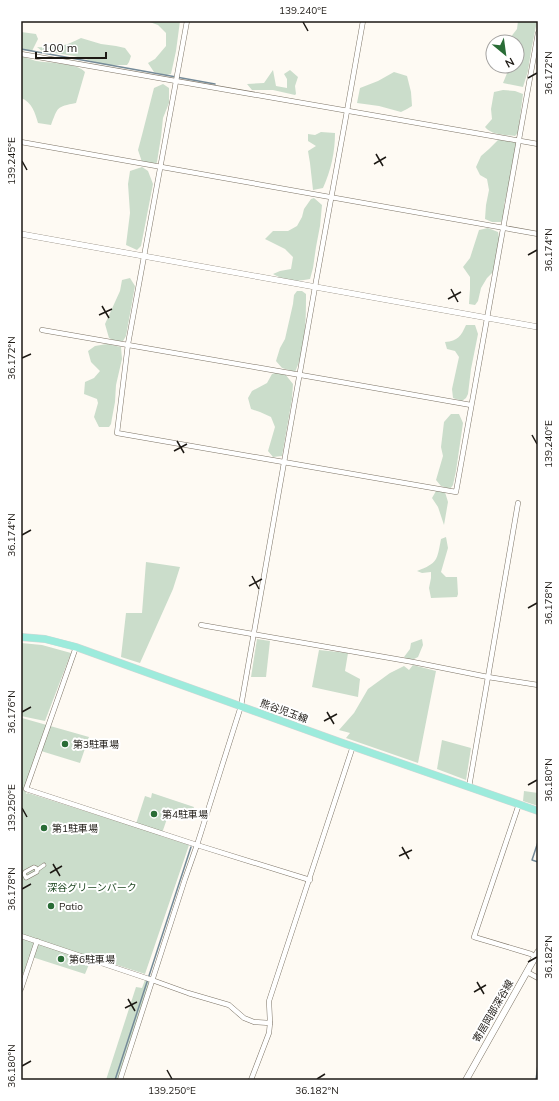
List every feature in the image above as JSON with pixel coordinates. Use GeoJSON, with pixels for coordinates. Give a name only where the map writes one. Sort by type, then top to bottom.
{"type":"FeatureCollection","features":[{"type":"Feature","properties":{"kind":"main road","name":"熊谷児玉線"},"geometry":{"type":"LineString","coordinates":[[21,637],[45,639],[76,647],[538,811]]}},
{"type":"Feature","properties":{"kind":"main road","name":"寄居岡部深谷線"},"geometry":{"type":"LineString","coordinates":[[466,1080],[537,955]]}},
{"type":"Feature","properties":{"kind":"street"},"geometry":{"type":"LineString","coordinates":[[187,21],[128,344],[117,433],[456,492],[538,33]]}},
{"type":"Feature","properties":{"kind":"street"},"geometry":{"type":"LineString","coordinates":[[120,1080],[241,706],[363,21]]}},
{"type":"Feature","properties":{"kind":"street"},"geometry":{"type":"LineString","coordinates":[[21,54],[538,144]]}},
{"type":"Feature","properties":{"kind":"street"},"geometry":{"type":"LineString","coordinates":[[21,142],[538,234]]}},
{"type":"Feature","properties":{"kind":"street"},"geometry":{"type":"LineString","coordinates":[[21,234],[538,327]]}},
{"type":"Feature","properties":{"kind":"street"},"geometry":{"type":"LineString","coordinates":[[42,330],[471,405]]}},
{"type":"Feature","properties":{"kind":"street"},"geometry":{"type":"LineString","coordinates":[[469,787],[518,503]]}},
{"type":"Feature","properties":{"kind":"street"},"geometry":{"type":"LineString","coordinates":[[201,625],[538,685]]}},
{"type":"Feature","properties":{"kind":"street"},"geometry":{"type":"LineString","coordinates":[[76,647],[26,789],[310,880]]}},
{"type":"Feature","properties":{"kind":"street"},"geometry":{"type":"LineString","coordinates":[[251,1080],[269,1033],[269,1001],[353,746]]}},
{"type":"Feature","properties":{"kind":"street"},"geometry":{"type":"LineString","coordinates":[[519,804],[474,937],[537,955]]}},
{"type":"Feature","properties":{"kind":"street"},"geometry":{"type":"LineString","coordinates":[[27,865],[29,870]]}},
{"type":"Feature","properties":{"kind":"street"},"geometry":{"type":"LineString","coordinates":[[37,870],[34,867],[25,872],[23,875],[26,878],[37,872],[37,870],[44,865]]}},
{"type":"Feature","properties":{"kind":"street"},"geometry":{"type":"LineString","coordinates":[[21,936],[188,993],[229,1005],[244,1018],[254,1022],[270,1023]]}},
{"type":"Feature","properties":{"kind":"street"},"geometry":{"type":"LineString","coordinates":[[21,989],[37,941]]}},
{"type":"Feature","properties":{"kind":"street"},"geometry":{"type":"LineString","coordinates":[[527,972],[538,978]]}},
{"type":"Feature","properties":{"kind":"green space"},"geometry":{"type":"Polygon","coordinates":[[[147,21],[180,21],[171,74],[166,75],[154,72],[148,63],[155,59],[166,46],[166,33],[158,25],[147,21]]]}},
{"type":"Feature","properties":{"kind":"green space"},"geometry":{"type":"Polygon","coordinates":[[[518,21],[537,21],[528,71],[523,87],[503,83],[507,74],[525,74],[525,34],[513,34],[517,29],[518,21]]]}},
{"type":"Feature","properties":{"kind":"green space"},"geometry":{"type":"Polygon","coordinates":[[[21,32],[36,34],[38,39],[32,51],[21,50],[21,32]]]}},
{"type":"Feature","properties":{"kind":"green space"},"geometry":{"type":"Polygon","coordinates":[[[81,38],[101,44],[125,48],[131,56],[129,62],[127,65],[106,65],[74,56],[42,51],[37,47],[60,46],[81,38]]]}},
{"type":"Feature","properties":{"kind":"green space"},"geometry":{"type":"Polygon","coordinates":[[[21,56],[36,61],[70,65],[85,72],[76,103],[61,107],[57,111],[51,125],[38,123],[28,102],[21,98],[21,56]]]}},
{"type":"Feature","properties":{"kind":"green space"},"geometry":{"type":"Polygon","coordinates":[[[273,70],[276,86],[287,88],[287,79],[284,74],[290,70],[298,77],[295,86],[295,95],[273,90],[252,90],[247,84],[264,83],[273,70]]]}},
{"type":"Feature","properties":{"kind":"green space"},"geometry":{"type":"Polygon","coordinates":[[[394,72],[407,76],[411,92],[412,106],[401,112],[379,106],[357,103],[360,88],[378,81],[394,72]]]}},
{"type":"Feature","properties":{"kind":"green space"},"geometry":{"type":"Polygon","coordinates":[[[163,84],[169,88],[169,103],[163,118],[157,162],[154,166],[142,162],[138,150],[154,88],[163,84]]]}},
{"type":"Feature","properties":{"kind":"green space"},"geometry":{"type":"Polygon","coordinates":[[[503,90],[515,91],[523,94],[518,133],[515,136],[491,132],[485,127],[492,119],[491,109],[494,92],[503,90]]]}},
{"type":"Feature","properties":{"kind":"green space"},"geometry":{"type":"Polygon","coordinates":[[[321,132],[335,133],[335,140],[330,168],[323,188],[313,190],[308,151],[316,146],[308,141],[308,134],[315,135],[321,132]]]}},
{"type":"Feature","properties":{"kind":"green space"},"geometry":{"type":"Polygon","coordinates":[[[505,139],[517,142],[512,175],[504,205],[504,216],[501,222],[492,222],[485,219],[489,190],[487,179],[480,175],[476,167],[481,156],[498,140],[505,139]]]}},
{"type":"Feature","properties":{"kind":"green space"},"geometry":{"type":"Polygon","coordinates":[[[142,167],[148,171],[153,184],[141,246],[137,250],[126,245],[130,213],[128,184],[130,171],[142,167]]]}},
{"type":"Feature","properties":{"kind":"green space"},"geometry":{"type":"Polygon","coordinates":[[[314,198],[322,205],[320,226],[310,279],[295,281],[283,279],[273,274],[291,269],[293,257],[285,249],[265,239],[273,231],[288,231],[297,226],[304,209],[311,199],[314,198]]]}},
{"type":"Feature","properties":{"kind":"green space"},"geometry":{"type":"Polygon","coordinates":[[[488,228],[498,232],[500,242],[493,272],[481,288],[478,301],[475,305],[469,304],[470,277],[463,267],[470,258],[479,230],[488,228]]]}},
{"type":"Feature","properties":{"kind":"green space"},"geometry":{"type":"Polygon","coordinates":[[[130,278],[135,286],[126,336],[123,341],[119,343],[109,338],[105,324],[120,291],[122,280],[130,278]]]}},
{"type":"Feature","properties":{"kind":"green space"},"geometry":{"type":"Polygon","coordinates":[[[297,291],[302,291],[306,294],[306,313],[305,334],[299,363],[295,372],[282,368],[276,361],[280,348],[285,339],[294,295],[297,291]]]}},
{"type":"Feature","properties":{"kind":"green space"},"geometry":{"type":"Polygon","coordinates":[[[466,325],[475,325],[478,334],[468,394],[462,401],[453,398],[452,389],[459,357],[455,351],[447,349],[445,342],[456,339],[466,325]]]}},
{"type":"Feature","properties":{"kind":"green space"},"geometry":{"type":"Polygon","coordinates":[[[107,344],[121,347],[122,359],[116,385],[111,424],[109,427],[99,427],[94,417],[98,403],[97,399],[84,394],[85,382],[94,378],[100,371],[91,362],[88,351],[95,346],[107,344]]]}},
{"type":"Feature","properties":{"kind":"green space"},"geometry":{"type":"Polygon","coordinates":[[[279,372],[285,374],[293,384],[292,399],[282,456],[273,457],[268,451],[275,427],[271,417],[251,409],[248,398],[252,391],[267,383],[272,374],[279,372]]]}},
{"type":"Feature","properties":{"kind":"green space"},"geometry":{"type":"Polygon","coordinates":[[[451,414],[459,414],[463,423],[456,471],[453,485],[450,489],[441,486],[436,480],[443,456],[441,447],[444,422],[451,414]]]}},
{"type":"Feature","properties":{"kind":"green space"},"geometry":{"type":"Polygon","coordinates":[[[436,491],[445,492],[448,502],[444,525],[438,507],[432,498],[436,491]]]}},
{"type":"Feature","properties":{"kind":"green space"},"geometry":{"type":"Polygon","coordinates":[[[446,537],[448,548],[441,572],[446,577],[457,577],[458,594],[457,597],[431,598],[429,588],[431,572],[422,573],[417,571],[433,563],[439,552],[441,539],[446,537]]]}},
{"type":"Feature","properties":{"kind":"green space"},"geometry":{"type":"Polygon","coordinates":[[[146,562],[180,567],[173,589],[140,663],[121,657],[126,613],[142,613],[146,562]]]}},
{"type":"Feature","properties":{"kind":"green space"},"geometry":{"type":"Polygon","coordinates":[[[257,639],[270,641],[266,677],[251,677],[257,639]]]}},
{"type":"Feature","properties":{"kind":"green space"},"geometry":{"type":"Polygon","coordinates":[[[422,639],[423,645],[418,657],[409,660],[404,657],[410,649],[411,643],[422,639]]]}},
{"type":"Feature","properties":{"kind":"green space"},"geometry":{"type":"Polygon","coordinates":[[[21,643],[42,645],[71,653],[45,721],[21,716],[21,643]]]}},
{"type":"Feature","properties":{"kind":"green space"},"geometry":{"type":"Polygon","coordinates":[[[319,650],[348,653],[345,671],[360,679],[358,697],[312,687],[319,650]]]}},
{"type":"Feature","properties":{"kind":"green space"},"geometry":{"type":"Polygon","coordinates":[[[413,665],[436,671],[418,763],[346,738],[350,733],[339,730],[354,713],[368,689],[390,673],[404,666],[409,670],[413,665]]]}},
{"type":"Feature","properties":{"kind":"green space","name":"深谷グリーンパーク"},"geometry":{"type":"Polygon","coordinates":[[[22,718],[89,737],[80,763],[41,751],[26,794],[28,793],[135,827],[145,796],[151,798],[152,793],[194,807],[190,817],[170,810],[161,836],[189,845],[145,974],[92,957],[85,974],[29,956],[24,973],[21,973],[22,718]]]}},
{"type":"Feature","properties":{"kind":"green space"},"geometry":{"type":"Polygon","coordinates":[[[442,740],[471,748],[466,780],[437,769],[442,740]]]}},
{"type":"Feature","properties":{"kind":"green space"},"geometry":{"type":"Polygon","coordinates":[[[524,791],[538,793],[538,806],[523,801],[524,791]]]}},
{"type":"Feature","properties":{"kind":"green space"},"geometry":{"type":"Polygon","coordinates":[[[145,980],[151,983],[120,1080],[106,1080],[136,987],[142,988],[145,980]]]}},
{"type":"Feature","properties":{"kind":"waterway"},"geometry":{"type":"LineString","coordinates":[[21,49],[215,84]]}},
{"type":"Feature","properties":{"kind":"waterway"},"geometry":{"type":"LineString","coordinates":[[538,842],[532,860],[538,862]]}},
{"type":"Feature","properties":{"kind":"waterway"},"geometry":{"type":"LineString","coordinates":[[115,1080],[191,847]]}},
{"type":"Feature","properties":{"kind":"waterway"},"geometry":{"type":"LineString","coordinates":[[536,1080],[538,1064]]}},
{"type":"Feature","properties":{"kind":"place","name":"第3駐車場"},"geometry":{"type":"Point","coordinates":[65,744]}},
{"type":"Feature","properties":{"kind":"place","name":"第4駐車場"},"geometry":{"type":"Point","coordinates":[154,814]}},
{"type":"Feature","properties":{"kind":"place","name":"第1駐車場"},"geometry":{"type":"Point","coordinates":[44,828]}},
{"type":"Feature","properties":{"kind":"place","name":"Patio"},"geometry":{"type":"Point","coordinates":[51,906]}},
{"type":"Feature","properties":{"kind":"place","name":"第6駐車場"},"geometry":{"type":"Point","coordinates":[61,959]}}]}
